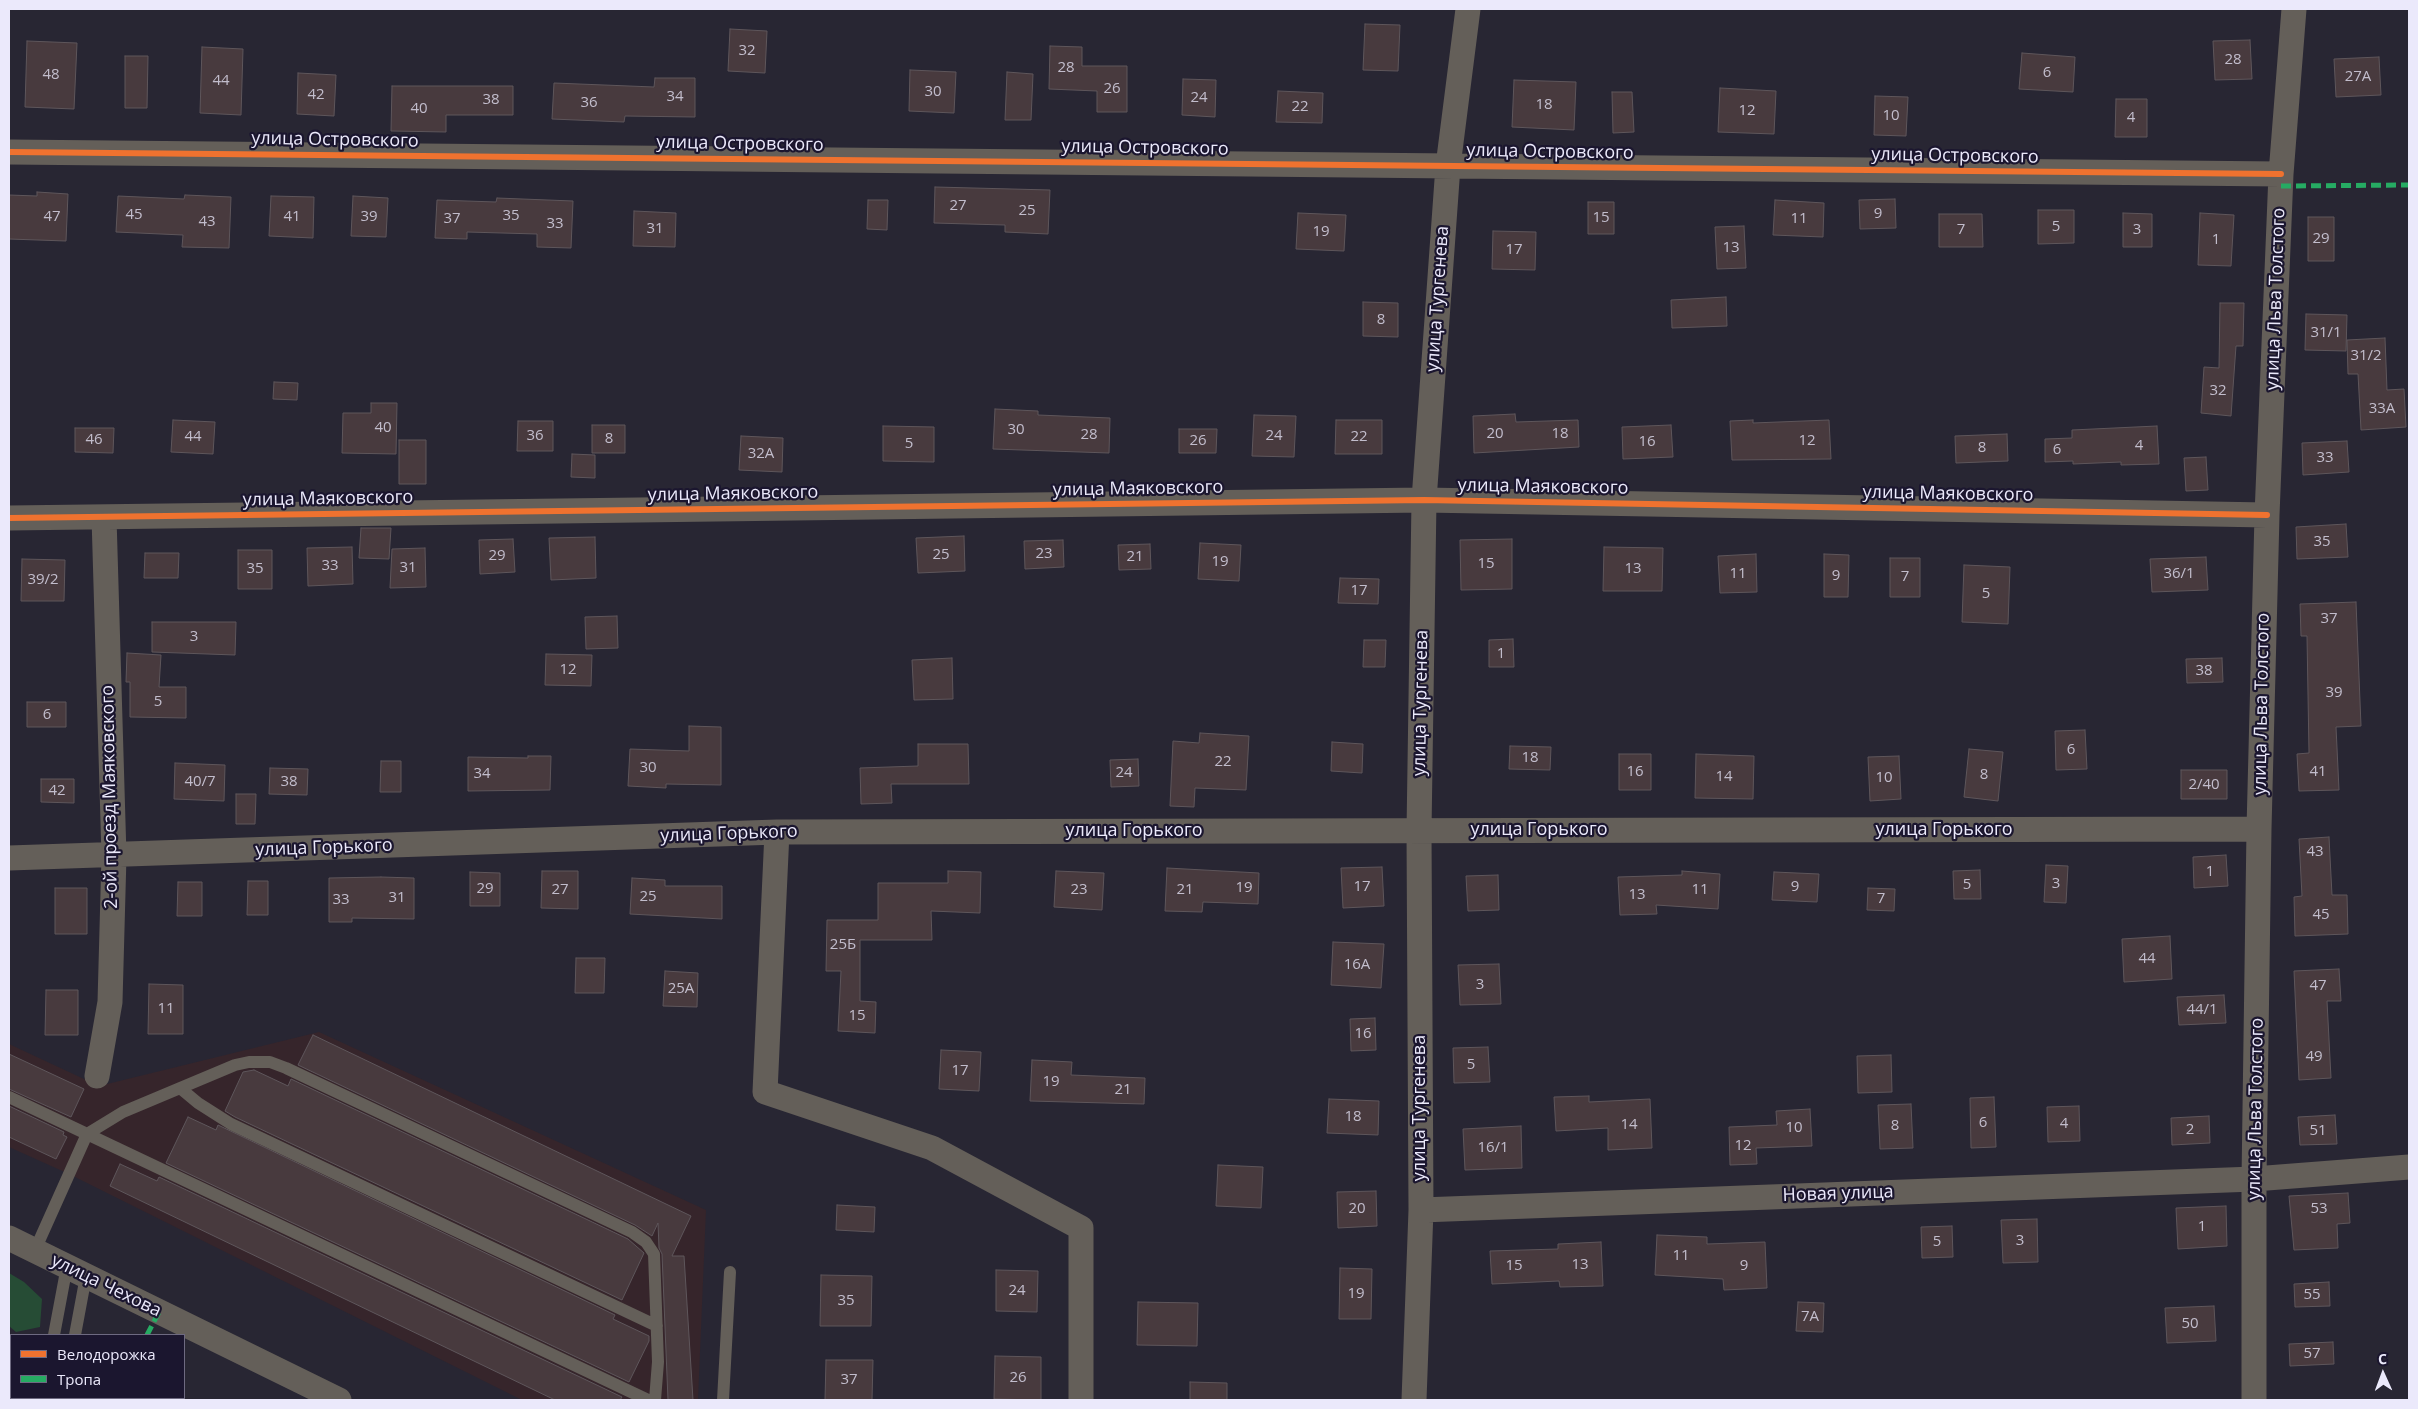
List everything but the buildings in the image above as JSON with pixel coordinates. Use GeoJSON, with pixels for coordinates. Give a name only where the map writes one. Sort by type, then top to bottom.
{"type":"FeatureCollection","features":[{"type":"Feature","properties":{"kind":"street","name":"улица Тургенева"},"geometry":{"type":"LineString","coordinates":[[1414,1400],[1421,1210],[1419,830],[1424,500],[1448,166],[1468,9]]}},
{"type":"Feature","properties":{"kind":"street","name":"улица Льва Толстого"},"geometry":{"type":"LineString","coordinates":[[2254,1400],[2254,1179],[2259,829],[2267,515],[2281,174],[2294,9]]}},
{"type":"Feature","properties":{"kind":"street","name":"улица Островского"},"geometry":{"type":"LineString","coordinates":[[9,152],[2281,174]]}},
{"type":"Feature","properties":{"kind":"street","name":"улица Маяковского"},"geometry":{"type":"LineString","coordinates":[[9,518],[1424,500],[2267,515]]}},
{"type":"Feature","properties":{"kind":"street","name":"2-ой проезд Маяковского"},"geometry":{"type":"LineString","coordinates":[[97,1076],[110,1002],[114,856],[104,517]]}},
{"type":"Feature","properties":{"kind":"street","name":"улица Горького"},"geometry":{"type":"LineString","coordinates":[[9,858],[114,856],[778,832],[2259,829]]}},
{"type":"Feature","properties":{"kind":"street"},"geometry":{"type":"LineString","coordinates":[[778,832],[765,1092],[932,1148],[1081,1228],[1081,1400]]}},
{"type":"Feature","properties":{"kind":"street","name":"Новая улица"},"geometry":{"type":"LineString","coordinates":[[1421,1210],[2254,1179],[2409,1167]]}},
{"type":"Feature","properties":{"kind":"street","name":"улица Чехова"},"geometry":{"type":"LineString","coordinates":[[9,1238],[339,1400]]}},
{"type":"Feature","properties":{"kind":"lane"},"geometry":{"type":"LineString","coordinates":[[35,1250],[87,1134],[123,1112],[234,1065],[249,1062],[270,1062],[632,1232],[646,1242],[654,1254],[658,1362],[655,1400]]}},
{"type":"Feature","properties":{"kind":"lane"},"geometry":{"type":"LineString","coordinates":[[180,1088],[198,1103],[231,1124],[657,1326]]}},
{"type":"Feature","properties":{"kind":"lane"},"geometry":{"type":"LineString","coordinates":[[9,1097],[648,1400]]}},
{"type":"Feature","properties":{"kind":"lane"},"geometry":{"type":"LineString","coordinates":[[54,1334],[76,1271]]}},
{"type":"Feature","properties":{"kind":"lane"},"geometry":{"type":"LineString","coordinates":[[75,1334],[76,1271]]}},
{"type":"Feature","properties":{"kind":"lane"},"geometry":{"type":"LineString","coordinates":[[723,1400],[730,1272]]}},
{"type":"Feature","properties":{"kind":"shaded area"},"geometry":{"type":"Polygon","coordinates":[[[319,1032],[706,1210],[698,1400],[522,1400],[69,1174],[9,1147],[9,1044],[99,1086],[319,1032]]]}},
{"type":"Feature","properties":{"kind":"green space"},"geometry":{"type":"Polygon","coordinates":[[[9,1273],[24,1282],[42,1299],[40,1327],[16,1332],[9,1326],[9,1273]]]}},
{"type":"Feature","properties":{"kind":"marked path"},"geometry":{"type":"LineString","coordinates":[[2281,186],[2409,185]]}},
{"type":"Feature","properties":{"kind":"marked path"},"geometry":{"type":"LineString","coordinates":[[148,1334],[159,1312]]}},
{"type":"Feature","properties":{"kind":"cycle path"},"geometry":{"type":"LineString","coordinates":[[9,152],[2281,174]]}},
{"type":"Feature","properties":{"kind":"cycle path"},"geometry":{"type":"LineString","coordinates":[[9,518],[1424,500],[2267,515]]}}]}
